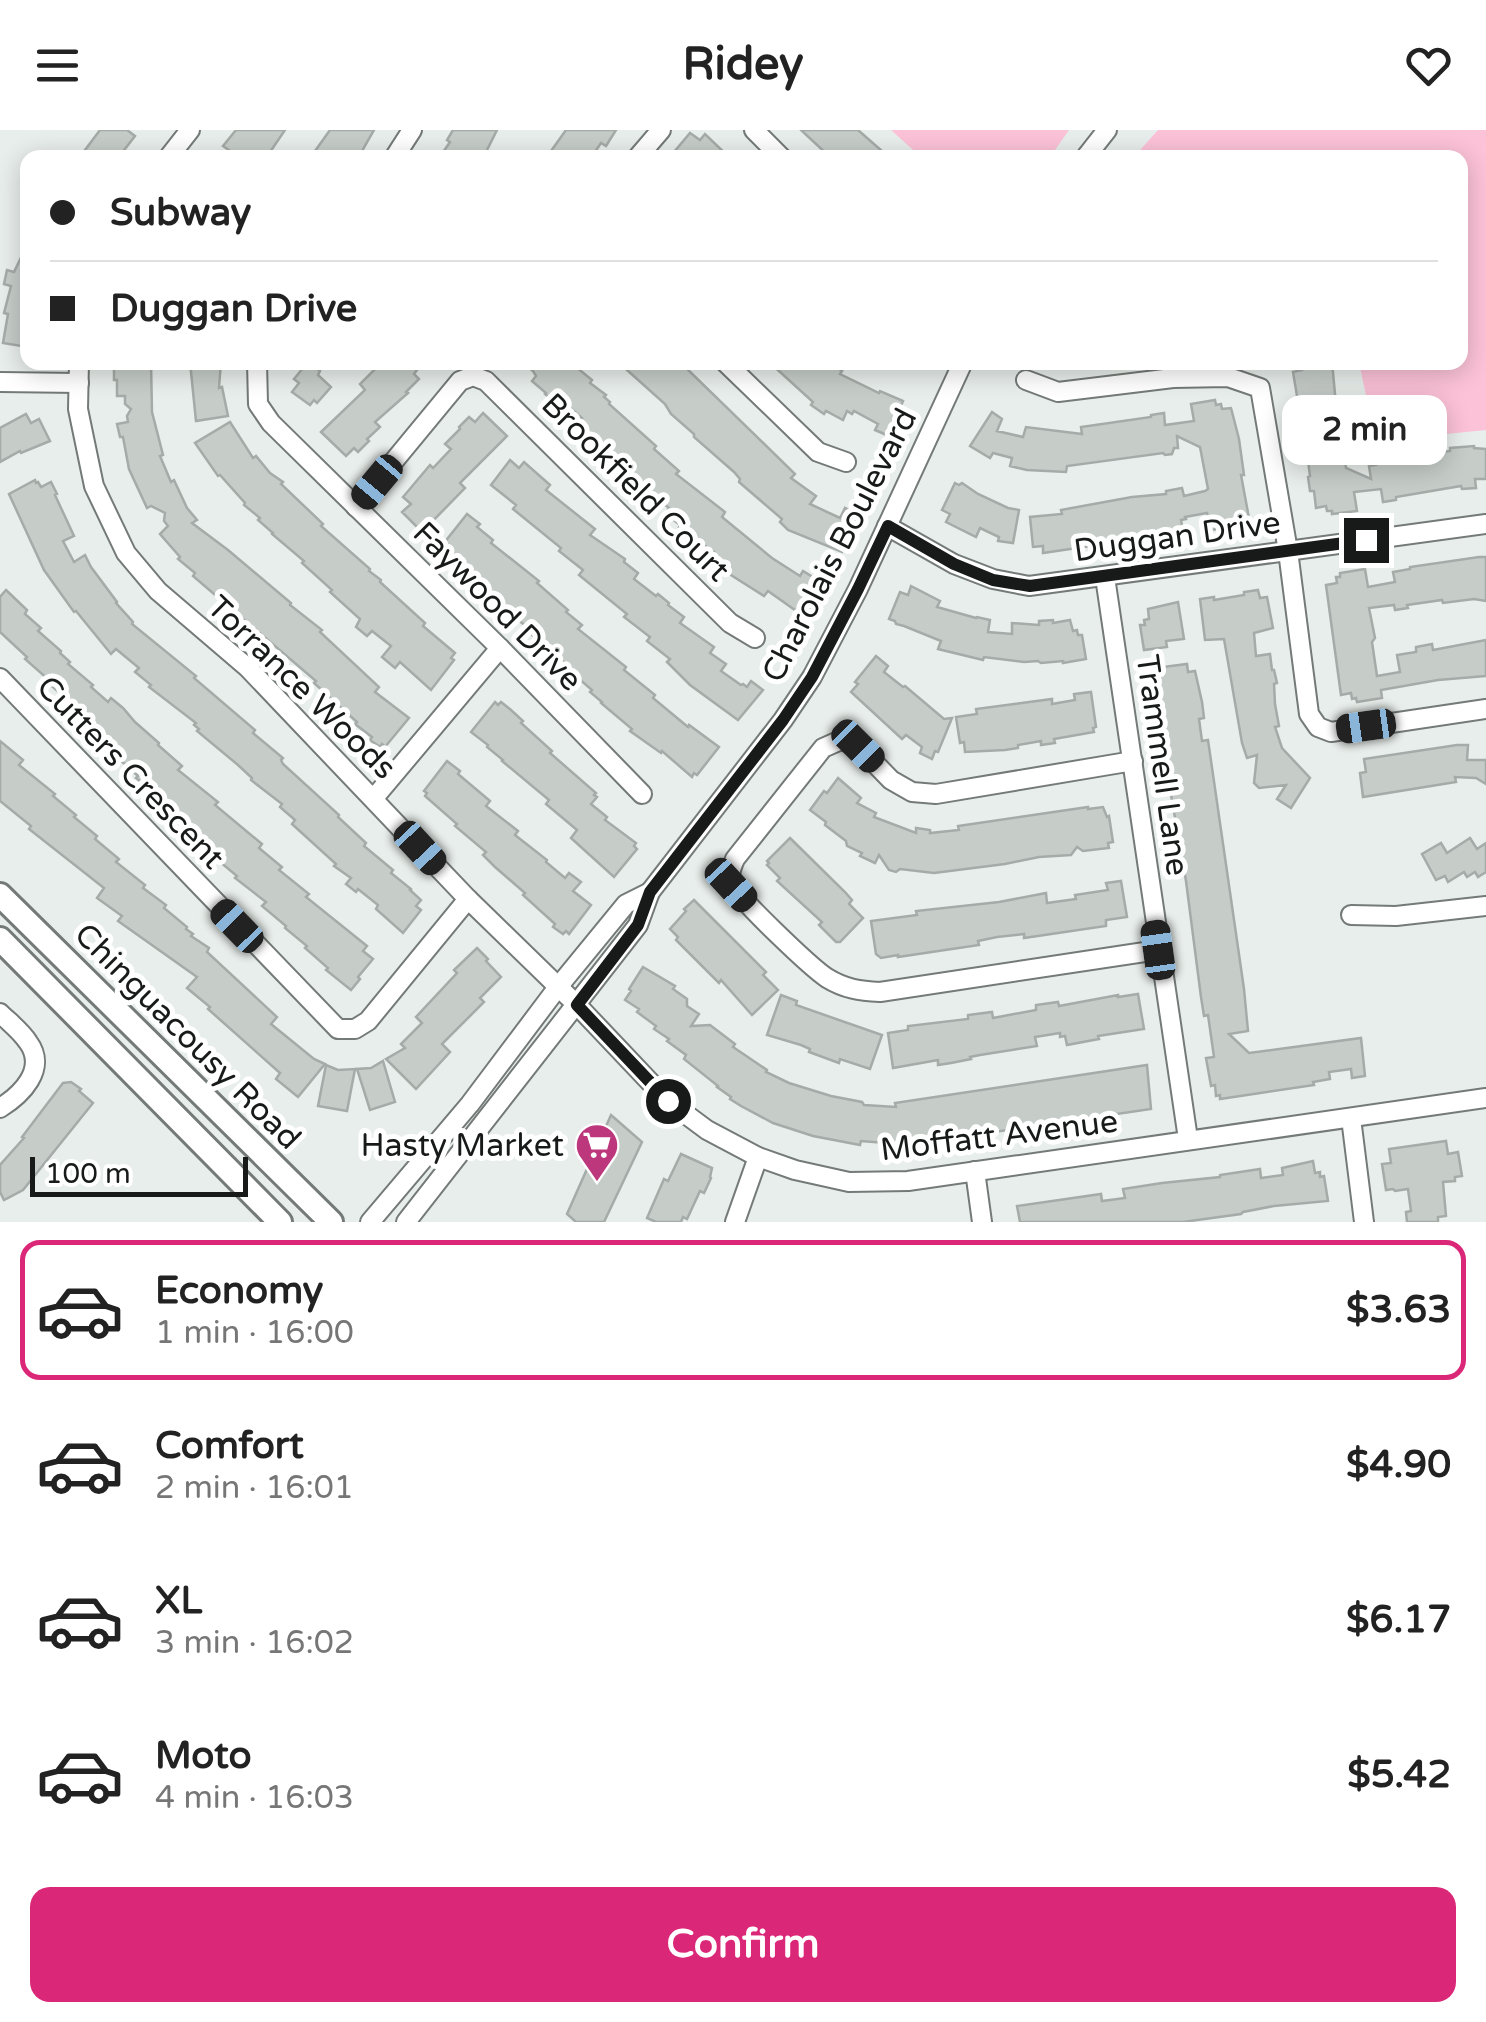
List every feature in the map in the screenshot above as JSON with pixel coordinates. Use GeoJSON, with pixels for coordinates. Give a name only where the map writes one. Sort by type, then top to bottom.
{"type":"FeatureCollection","features":[{"type":"Feature","properties":{"kind":"main road","name":"Chinguacousy Road"},"geometry":{"type":"LineString","coordinates":[[0,895],[331,1222]]}},
{"type":"Feature","properties":{"kind":"main road","name":"Chinguacousy Road"},"geometry":{"type":"LineString","coordinates":[[0,939],[280,1222]]}},
{"type":"Feature","properties":{"kind":"street"},"geometry":{"type":"LineString","coordinates":[[643,150],[661,130]]}},
{"type":"Feature","properties":{"kind":"street"},"geometry":{"type":"LineString","coordinates":[[754,130],[774,150]]}},
{"type":"Feature","properties":{"kind":"street"},"geometry":{"type":"LineString","coordinates":[[1092,150],[1108,130]]}},
{"type":"Feature","properties":{"kind":"street","name":"Torrance Woods"},"geometry":{"type":"LineString","coordinates":[[79,370],[78,410],[94,486],[126,554],[158,591],[248,668],[468,899],[577,1005]]}},
{"type":"Feature","properties":{"kind":"street","name":"Faywood Drive"},"geometry":{"type":"LineString","coordinates":[[257,370],[258,404],[271,424],[500,648],[642,794]]}},
{"type":"Feature","properties":{"kind":"street"},"geometry":{"type":"LineString","coordinates":[[734,370],[818,452],[846,462]]}},
{"type":"Feature","properties":{"kind":"street","name":"Charolais Boulevard"},"geometry":{"type":"LineString","coordinates":[[406,1222],[638,925],[650,892],[812,677],[858,589],[959,370]]}},
{"type":"Feature","properties":{"kind":"street","name":"Brookfield Court"},"geometry":{"type":"LineString","coordinates":[[356,507],[460,380],[473,376],[486,381],[730,623],[756,638]]}},
{"type":"Feature","properties":{"kind":"street"},"geometry":{"type":"LineString","coordinates":[[1026,380],[1058,392],[1210,377],[1228,377],[1260,388],[1288,551],[1309,714],[1318,727],[1331,732],[1486,709]]}},
{"type":"Feature","properties":{"kind":"street"},"geometry":{"type":"LineString","coordinates":[[0,382],[78,384]]}},
{"type":"Feature","properties":{"kind":"street","name":"Duggan Drive"},"geometry":{"type":"LineString","coordinates":[[888,526],[954,564],[993,580],[1030,586],[1486,524]]}},
{"type":"Feature","properties":{"kind":"street","name":"Trammell Lane"},"geometry":{"type":"LineString","coordinates":[[1106,577],[1188,1140]]}},
{"type":"Feature","properties":{"kind":"street"},"geometry":{"type":"LineString","coordinates":[[374,798],[500,648]]}},
{"type":"Feature","properties":{"kind":"street","name":"Cutters Crescent"},"geometry":{"type":"LineString","coordinates":[[0,678],[338,1029],[355,1029],[368,1021],[468,899]]}},
{"type":"Feature","properties":{"kind":"street"},"geometry":{"type":"LineString","coordinates":[[1133,762],[936,794],[912,792],[892,780],[858,746],[841,740],[823,748],[735,860],[730,872],[731,885],[826,978],[854,991],[880,992],[1158,950]]}},
{"type":"Feature","properties":{"kind":"street","name":"Charolais Boulevard"},"geometry":{"type":"LineString","coordinates":[[370,1222],[470,1104],[626,904],[650,892]]}},
{"type":"Feature","properties":{"kind":"street"},"geometry":{"type":"LineString","coordinates":[[1351,915],[1396,916],[1486,906]]}},
{"type":"Feature","properties":{"kind":"street","name":"Moffatt Avenue"},"geometry":{"type":"LineString","coordinates":[[577,1005],[668,1101],[707,1130],[758,1157],[849,1182],[908,1181],[1486,1098]]}},
{"type":"Feature","properties":{"kind":"street"},"geometry":{"type":"LineString","coordinates":[[0,1012],[29,1042],[35,1060],[28,1084],[0,1108]]}},
{"type":"Feature","properties":{"kind":"street"},"geometry":{"type":"LineString","coordinates":[[1351,1118],[1364,1222]]}},
{"type":"Feature","properties":{"kind":"street"},"geometry":{"type":"LineString","coordinates":[[735,1222],[758,1157]]}},
{"type":"Feature","properties":{"kind":"street"},"geometry":{"type":"LineString","coordinates":[[975,1171],[982,1222]]}},
{"type":"Feature","properties":{"kind":"shaded area"},"geometry":{"type":"Polygon","coordinates":[[[891,130],[1069,130],[1055,150],[913,150],[891,130]]]}},
{"type":"Feature","properties":{"kind":"shaded area"},"geometry":{"type":"Polygon","coordinates":[[[1158,130],[1486,130],[1486,430],[1376,441],[1361,370],[1468,370],[1468,150],[1140,150],[1158,130]]]}},
{"type":"Feature","properties":{"kind":"building"},"geometry":{"type":"Polygon","coordinates":[[[100,130],[127,130],[135,136],[124,150],[85,150],[100,130]]]}},
{"type":"Feature","properties":{"kind":"building"},"geometry":{"type":"Polygon","coordinates":[[[236,130],[285,130],[271,150],[229,150],[223,146],[236,130]]]}},
{"type":"Feature","properties":{"kind":"building"},"geometry":{"type":"Polygon","coordinates":[[[330,130],[374,130],[363,150],[316,150],[330,130]]]}},
{"type":"Feature","properties":{"kind":"building"},"geometry":{"type":"Polygon","coordinates":[[[453,130],[497,130],[487,150],[444,150],[450,142],[447,140],[453,130]]]}},
{"type":"Feature","properties":{"kind":"building"},"geometry":{"type":"Polygon","coordinates":[[[566,130],[616,130],[606,146],[601,143],[596,150],[552,150],[566,130]]]}},
{"type":"Feature","properties":{"kind":"building"},"geometry":{"type":"Polygon","coordinates":[[[801,130],[858,130],[881,150],[822,150],[801,130]]]}},
{"type":"Feature","properties":{"kind":"building"},"geometry":{"type":"Polygon","coordinates":[[[690,133],[700,140],[705,134],[722,150],[676,150],[690,133]]]}},
{"type":"Feature","properties":{"kind":"building"},"geometry":{"type":"Polygon","coordinates":[[[20,260],[20,346],[3,343],[8,314],[4,313],[11,286],[4,284],[7,270],[14,272],[20,260]]]}},
{"type":"Feature","properties":{"kind":"building"},"geometry":{"type":"Polygon","coordinates":[[[114,370],[151,370],[152,412],[163,455],[160,456],[171,482],[174,480],[197,520],[192,523],[322,630],[379,687],[375,692],[409,718],[385,747],[370,740],[372,737],[316,681],[178,559],[160,534],[168,526],[165,513],[147,508],[129,469],[117,424],[128,422],[131,409],[125,404],[125,396],[117,396],[114,370]]]}},
{"type":"Feature","properties":{"kind":"building"},"geometry":{"type":"Polygon","coordinates":[[[191,370],[220,370],[219,388],[222,387],[228,416],[196,421],[191,370]]]}},
{"type":"Feature","properties":{"kind":"building"},"geometry":{"type":"Polygon","coordinates":[[[301,370],[319,370],[318,375],[331,387],[317,403],[314,400],[310,405],[292,392],[299,383],[294,379],[301,370]]]}},
{"type":"Feature","properties":{"kind":"building"},"geometry":{"type":"Polygon","coordinates":[[[374,370],[417,370],[414,374],[419,379],[375,422],[380,427],[369,441],[358,452],[354,448],[346,456],[321,432],[365,390],[360,384],[374,370]]]}},
{"type":"Feature","properties":{"kind":"building"},"geometry":{"type":"Polygon","coordinates":[[[580,370],[606,395],[609,404],[656,446],[654,449],[679,471],[676,474],[725,512],[722,517],[772,558],[800,576],[803,571],[824,584],[806,618],[768,591],[764,596],[723,570],[710,557],[714,552],[679,527],[665,513],[669,508],[620,469],[624,464],[576,424],[582,418],[561,400],[558,405],[532,381],[536,376],[533,371],[580,370]]]}},
{"type":"Feature","properties":{"kind":"building"},"geometry":{"type":"Polygon","coordinates":[[[627,370],[688,370],[795,474],[791,478],[816,496],[810,504],[840,518],[845,508],[859,515],[842,552],[788,530],[780,522],[782,519],[739,482],[734,472],[694,437],[627,370]]]}},
{"type":"Feature","properties":{"kind":"building"},"geometry":{"type":"Polygon","coordinates":[[[778,370],[841,370],[840,374],[903,401],[889,436],[875,430],[878,424],[854,411],[847,411],[843,420],[826,411],[824,414],[811,405],[813,402],[778,370]]]}},
{"type":"Feature","properties":{"kind":"building"},"geometry":{"type":"Polygon","coordinates":[[[1333,370],[1337,415],[1342,423],[1320,446],[1342,442],[1346,468],[1371,479],[1369,466],[1376,465],[1375,462],[1474,446],[1486,449],[1486,479],[1475,479],[1476,488],[1461,486],[1383,502],[1381,489],[1354,492],[1357,511],[1332,514],[1326,506],[1316,508],[1300,424],[1309,423],[1306,401],[1298,402],[1293,372],[1333,370]]]}},
{"type":"Feature","properties":{"kind":"building"},"geometry":{"type":"Polygon","coordinates":[[[1215,400],[1222,409],[1231,408],[1249,518],[1240,520],[1239,528],[1218,532],[1210,530],[1207,513],[1185,517],[1181,520],[1183,530],[1156,537],[1141,535],[1043,553],[1043,546],[1033,547],[1030,517],[1062,514],[1061,510],[1166,494],[1182,488],[1184,496],[1208,489],[1200,447],[1177,436],[1178,448],[1172,454],[1067,466],[1066,472],[1010,466],[1012,458],[993,453],[990,458],[970,446],[992,412],[1002,419],[997,431],[1023,437],[1026,427],[1082,434],[1081,427],[1164,413],[1165,425],[1194,421],[1191,404],[1215,400]]]}},
{"type":"Feature","properties":{"kind":"building"},"geometry":{"type":"Polygon","coordinates":[[[483,413],[507,436],[460,483],[465,488],[422,532],[402,512],[411,504],[403,497],[430,465],[433,468],[451,449],[445,444],[459,427],[469,417],[475,422],[483,413]]]}},
{"type":"Feature","properties":{"kind":"building"},"geometry":{"type":"Polygon","coordinates":[[[26,414],[31,423],[39,419],[50,441],[0,462],[0,428],[26,414]]]}},
{"type":"Feature","properties":{"kind":"building"},"geometry":{"type":"Polygon","coordinates":[[[230,422],[253,458],[256,456],[283,482],[321,526],[455,653],[431,690],[400,662],[395,668],[382,657],[391,646],[372,631],[367,636],[356,627],[360,619],[218,476],[195,443],[230,422]]]}},
{"type":"Feature","properties":{"kind":"building"},"geometry":{"type":"Polygon","coordinates":[[[510,460],[519,468],[524,462],[550,485],[546,490],[595,529],[590,535],[638,573],[634,579],[669,603],[684,617],[680,623],[714,647],[710,653],[726,664],[721,671],[741,685],[747,687],[751,681],[763,690],[738,720],[690,685],[667,662],[670,659],[647,641],[650,637],[579,575],[583,570],[491,485],[510,460]]]}},
{"type":"Feature","properties":{"kind":"building"},"geometry":{"type":"Polygon","coordinates":[[[35,480],[41,487],[51,482],[57,494],[74,536],[63,541],[74,562],[85,555],[132,624],[255,730],[253,733],[283,758],[283,764],[421,900],[416,906],[421,910],[403,933],[376,909],[378,905],[346,884],[351,878],[292,824],[295,820],[280,807],[282,804],[197,731],[196,723],[149,687],[135,672],[139,668],[116,649],[111,654],[74,612],[44,570],[9,494],[35,480]]]}},
{"type":"Feature","properties":{"kind":"building"},"geometry":{"type":"Polygon","coordinates":[[[955,483],[1019,510],[1013,543],[998,541],[999,537],[980,528],[976,537],[946,522],[950,514],[942,510],[955,483]]]}},
{"type":"Feature","properties":{"kind":"building"},"geometry":{"type":"Polygon","coordinates":[[[467,514],[480,524],[477,527],[493,540],[491,543],[568,610],[582,625],[578,629],[626,667],[624,670],[655,695],[653,698],[719,747],[697,775],[692,777],[662,751],[630,731],[565,663],[532,635],[534,632],[474,577],[474,572],[445,548],[444,543],[467,514]]]}},
{"type":"Feature","properties":{"kind":"building"},"geometry":{"type":"Polygon","coordinates":[[[1486,557],[1486,601],[1442,600],[1395,610],[1394,605],[1369,608],[1377,676],[1400,672],[1397,655],[1416,652],[1416,647],[1432,644],[1433,650],[1486,640],[1486,676],[1381,690],[1382,698],[1357,702],[1351,693],[1341,695],[1326,585],[1337,583],[1340,573],[1365,569],[1368,587],[1395,582],[1393,572],[1410,567],[1486,557]]]}},
{"type":"Feature","properties":{"kind":"building"},"geometry":{"type":"Polygon","coordinates":[[[911,586],[940,601],[937,607],[990,620],[988,632],[1012,634],[1012,623],[1039,625],[1039,621],[1070,620],[1073,631],[1082,635],[1086,659],[1063,663],[984,657],[983,660],[938,649],[941,641],[889,619],[900,592],[908,595],[911,586]]]}},
{"type":"Feature","properties":{"kind":"building"},"geometry":{"type":"Polygon","coordinates":[[[6,590],[91,687],[108,702],[111,698],[123,708],[182,766],[178,770],[262,844],[259,848],[309,894],[306,897],[367,946],[363,951],[373,959],[351,990],[262,906],[266,902],[214,857],[217,854],[172,814],[175,810],[90,733],[66,704],[69,701],[0,632],[0,597],[6,590]]]}},
{"type":"Feature","properties":{"kind":"building"},"geometry":{"type":"Polygon","coordinates":[[[1258,590],[1260,598],[1267,597],[1273,628],[1254,633],[1256,656],[1270,654],[1277,683],[1274,684],[1279,726],[1275,727],[1282,748],[1310,778],[1291,808],[1277,799],[1286,785],[1259,788],[1254,783],[1257,755],[1247,758],[1242,743],[1224,639],[1205,640],[1200,599],[1214,600],[1258,590]]]}},
{"type":"Feature","properties":{"kind":"building"},"geometry":{"type":"Polygon","coordinates":[[[1178,602],[1184,639],[1166,641],[1167,647],[1144,650],[1140,625],[1149,619],[1148,609],[1178,602]]]}},
{"type":"Feature","properties":{"kind":"building"},"geometry":{"type":"Polygon","coordinates":[[[876,656],[888,666],[884,672],[944,719],[952,718],[932,759],[920,753],[922,747],[906,735],[902,739],[851,692],[876,656]]]}},
{"type":"Feature","properties":{"kind":"building"},"geometry":{"type":"Polygon","coordinates":[[[1187,664],[1188,672],[1195,671],[1202,702],[1202,741],[1208,740],[1244,989],[1248,1031],[1229,1034],[1249,1053],[1361,1038],[1365,1076],[1352,1078],[1351,1069],[1329,1072],[1330,1079],[1313,1082],[1314,1085],[1220,1099],[1215,1085],[1211,1086],[1206,1058],[1214,1057],[1208,1015],[1204,1016],[1164,747],[1168,746],[1153,672],[1187,664]]]}},
{"type":"Feature","properties":{"kind":"building"},"geometry":{"type":"Polygon","coordinates":[[[1091,692],[1094,732],[1054,739],[1055,743],[1041,745],[1041,741],[1005,750],[965,752],[964,742],[960,743],[956,717],[977,714],[976,709],[1052,699],[1052,704],[1075,700],[1074,694],[1091,692]]]}},
{"type":"Feature","properties":{"kind":"building"},"geometry":{"type":"Polygon","coordinates":[[[495,702],[511,710],[550,753],[596,793],[591,804],[636,843],[637,849],[614,877],[571,838],[577,830],[546,804],[549,800],[471,732],[495,702]]]}},
{"type":"Feature","properties":{"kind":"building"},"geometry":{"type":"Polygon","coordinates":[[[0,741],[23,760],[19,765],[97,836],[95,839],[119,859],[116,862],[166,905],[164,908],[187,927],[191,936],[209,948],[207,952],[277,1017],[271,1024],[325,1064],[298,1097],[276,1079],[280,1073],[187,988],[197,977],[118,921],[122,916],[97,898],[104,888],[0,801],[0,741]]]}},
{"type":"Feature","properties":{"kind":"building"},"geometry":{"type":"Polygon","coordinates":[[[1468,745],[1467,760],[1486,760],[1486,784],[1476,778],[1455,777],[1456,782],[1363,797],[1360,773],[1366,772],[1364,759],[1468,745]]]}},
{"type":"Feature","properties":{"kind":"building"},"geometry":{"type":"Polygon","coordinates":[[[447,761],[490,801],[486,806],[518,831],[515,835],[565,878],[569,873],[581,882],[573,891],[591,905],[569,934],[553,927],[555,924],[525,893],[483,855],[486,852],[425,796],[424,791],[447,761]]]}},
{"type":"Feature","properties":{"kind":"building"},"geometry":{"type":"Polygon","coordinates":[[[838,778],[861,798],[857,803],[876,813],[874,817],[916,833],[916,828],[930,833],[959,830],[958,826],[1103,807],[1109,816],[1113,842],[1108,843],[1109,848],[1083,851],[1077,847],[1071,855],[934,873],[900,869],[896,872],[889,870],[879,855],[875,863],[860,856],[862,853],[847,846],[810,810],[838,778]]]}},
{"type":"Feature","properties":{"kind":"building"},"geometry":{"type":"Polygon","coordinates":[[[790,838],[845,892],[852,900],[849,904],[863,918],[840,942],[777,881],[780,878],[767,865],[790,838]]]}},
{"type":"Feature","properties":{"kind":"building"},"geometry":{"type":"Polygon","coordinates":[[[1470,838],[1477,849],[1486,843],[1486,872],[1467,877],[1464,872],[1448,882],[1445,876],[1436,880],[1422,854],[1441,843],[1447,853],[1470,838]]]}},
{"type":"Feature","properties":{"kind":"building"},"geometry":{"type":"Polygon","coordinates":[[[1121,881],[1127,917],[1106,920],[1106,926],[1024,938],[1024,934],[997,937],[978,941],[979,945],[898,957],[881,958],[876,954],[871,921],[1046,893],[1047,903],[1076,899],[1075,895],[1108,890],[1106,883],[1121,881]]]}},
{"type":"Feature","properties":{"kind":"building"},"geometry":{"type":"Polygon","coordinates":[[[694,900],[766,972],[763,975],[778,990],[752,1015],[721,980],[719,983],[676,940],[678,937],[670,929],[694,900]]]}},
{"type":"Feature","properties":{"kind":"building"},"geometry":{"type":"Polygon","coordinates":[[[477,948],[501,977],[480,998],[484,1002],[442,1044],[450,1052],[416,1089],[386,1059],[405,1048],[401,1044],[422,1023],[416,1017],[477,948]]]}},
{"type":"Feature","properties":{"kind":"building"},"geometry":{"type":"Polygon","coordinates":[[[643,967],[675,986],[673,989],[687,999],[687,1006],[699,1014],[691,1026],[710,1025],[766,1072],[831,1096],[864,1105],[896,1107],[895,1103],[1147,1065],[1151,1109],[919,1143],[861,1141],[860,1145],[813,1136],[773,1123],[741,1106],[684,1059],[686,1055],[625,1000],[643,967]]]}},
{"type":"Feature","properties":{"kind":"building"},"geometry":{"type":"Polygon","coordinates":[[[1138,994],[1144,1029],[1067,1045],[1060,1033],[1035,1037],[1037,1046],[938,1065],[938,1060],[893,1068],[888,1033],[908,1030],[908,1026],[992,1012],[993,1018],[1036,1010],[1036,1005],[1058,1002],[1059,1006],[1138,994]]]}},
{"type":"Feature","properties":{"kind":"building"},"geometry":{"type":"Polygon","coordinates":[[[781,995],[797,1001],[796,1005],[882,1035],[870,1069],[840,1059],[839,1063],[801,1045],[767,1035],[781,995]]]}},
{"type":"Feature","properties":{"kind":"building"},"geometry":{"type":"Polygon","coordinates":[[[383,1061],[395,1102],[370,1110],[357,1069],[371,1068],[383,1061]]]}},
{"type":"Feature","properties":{"kind":"building"},"geometry":{"type":"Polygon","coordinates":[[[326,1065],[338,1070],[355,1069],[347,1111],[318,1106],[326,1065]]]}},
{"type":"Feature","properties":{"kind":"building"},"geometry":{"type":"Polygon","coordinates":[[[71,1082],[93,1103],[23,1190],[4,1200],[0,1192],[0,1165],[63,1083],[71,1082]]]}},
{"type":"Feature","properties":{"kind":"building"},"geometry":{"type":"Polygon","coordinates":[[[611,1115],[642,1142],[604,1222],[576,1222],[567,1214],[611,1115]]]}},
{"type":"Feature","properties":{"kind":"building"},"geometry":{"type":"Polygon","coordinates":[[[1446,1141],[1448,1154],[1458,1152],[1462,1176],[1443,1182],[1446,1216],[1438,1217],[1438,1222],[1407,1222],[1406,1212],[1411,1211],[1408,1189],[1386,1190],[1382,1164],[1391,1163],[1389,1149],[1446,1141]]]}},
{"type":"Feature","properties":{"kind":"building"},"geometry":{"type":"Polygon","coordinates":[[[681,1154],[712,1168],[704,1193],[700,1191],[687,1219],[683,1217],[681,1222],[647,1218],[664,1179],[668,1181],[681,1154]]]}},
{"type":"Feature","properties":{"kind":"building"},"geometry":{"type":"Polygon","coordinates":[[[1313,1161],[1315,1173],[1324,1176],[1328,1201],[1183,1222],[1020,1222],[1017,1206],[1101,1194],[1102,1201],[1125,1198],[1123,1189],[1260,1169],[1261,1178],[1283,1175],[1282,1168],[1313,1161]]]}},
{"type":"Feature","properties":{"kind":"place","name":"Hasty Market"},"geometry":{"type":"Point","coordinates":[597,1183]}},
{"type":"Feature","properties":{"kind":"route"},"geometry":{"type":"LineString","coordinates":[[668,1101],[577,1005],[638,925],[650,892],[812,677],[888,526],[954,564],[993,580],[1030,586],[1366,540]]}}]}
